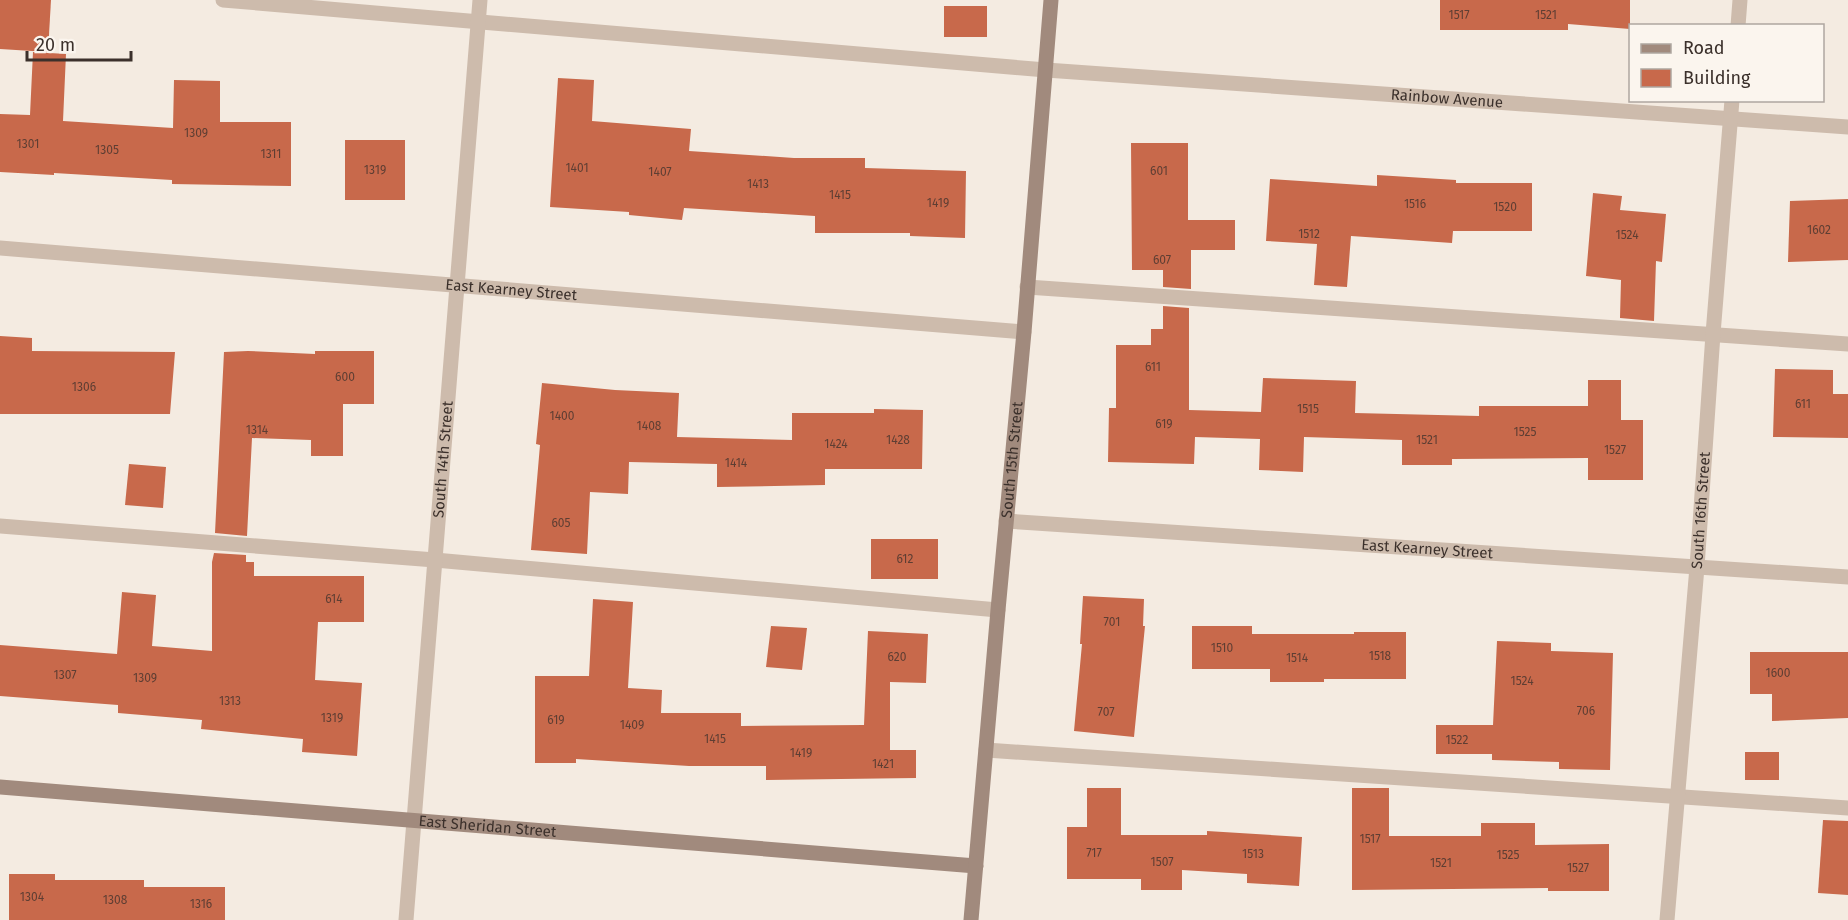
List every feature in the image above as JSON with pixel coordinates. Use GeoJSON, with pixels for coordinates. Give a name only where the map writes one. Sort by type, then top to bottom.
{"type":"FeatureCollection","features":[{"type":"Feature","properties":{"kind":"street","name":"Rainbow Avenue"},"geometry":{"type":"LineString","coordinates":[[223,0],[1046,70],[1848,127]]}},
{"type":"Feature","properties":{"kind":"street","name":"South 14th Street"},"geometry":{"type":"LineString","coordinates":[[406,920],[480,0]]}},
{"type":"Feature","properties":{"kind":"street","name":"South 15th Street"},"geometry":{"type":"LineString","coordinates":[[971,920],[1024,332],[1051,0]]}},
{"type":"Feature","properties":{"kind":"street"},"geometry":{"type":"LineString","coordinates":[[1738,24],[1740,0]]}},
{"type":"Feature","properties":{"kind":"street","name":"South 16th Street"},"geometry":{"type":"LineString","coordinates":[[1667,920],[1697,567],[1732,102]]}},
{"type":"Feature","properties":{"kind":"street","name":"East Kearney Street"},"geometry":{"type":"LineString","coordinates":[[0,248],[1024,332]]}},
{"type":"Feature","properties":{"kind":"street"},"geometry":{"type":"LineString","coordinates":[[1027,287],[1848,344]]}},
{"type":"Feature","properties":{"kind":"street","name":"East Kearney Street"},"geometry":{"type":"LineString","coordinates":[[1006,521],[1848,577]]}},
{"type":"Feature","properties":{"kind":"street"},"geometry":{"type":"LineString","coordinates":[[0,526],[435,560],[998,610]]}},
{"type":"Feature","properties":{"kind":"street"},"geometry":{"type":"LineString","coordinates":[[986,750],[1848,808]]}},
{"type":"Feature","properties":{"kind":"street","name":"East Sheridan Street"},"geometry":{"type":"LineString","coordinates":[[0,787],[976,866]]}},
{"type":"Feature","properties":{"kind":"building"},"geometry":{"type":"Polygon","coordinates":[[[0,0],[51,0],[48,52],[0,49],[0,0]]]}},
{"type":"Feature","properties":{"kind":"building"},"geometry":{"type":"Polygon","coordinates":[[[1440,0],[1630,0],[1629,29],[1568,24],[1568,30],[1440,30],[1440,0]]]}},
{"type":"Feature","properties":{"kind":"building"},"geometry":{"type":"Polygon","coordinates":[[[944,6],[987,6],[987,37],[944,37],[944,6]]]}},
{"type":"Feature","properties":{"kind":"building"},"geometry":{"type":"Polygon","coordinates":[[[33,52],[66,54],[63,121],[173,128],[174,80],[220,81],[220,122],[291,122],[291,186],[172,184],[172,180],[0,172],[0,114],[30,115],[33,52]]]}},
{"type":"Feature","properties":{"kind":"building"},"geometry":{"type":"Polygon","coordinates":[[[558,78],[594,80],[592,121],[691,129],[689,151],[794,158],[865,158],[865,168],[966,171],[965,238],[910,236],[910,233],[815,233],[815,216],[684,208],[682,220],[629,215],[629,212],[550,207],[558,78]]]}},
{"type":"Feature","properties":{"kind":"building"},"geometry":{"type":"Polygon","coordinates":[[[345,140],[405,140],[405,200],[345,200],[345,140]]]}},
{"type":"Feature","properties":{"kind":"building"},"geometry":{"type":"Polygon","coordinates":[[[1131,143],[1188,143],[1188,220],[1235,220],[1235,250],[1191,250],[1191,289],[1163,287],[1163,270],[1132,270],[1131,143]]]}},
{"type":"Feature","properties":{"kind":"building"},"geometry":{"type":"Polygon","coordinates":[[[1377,175],[1456,180],[1456,183],[1532,183],[1532,231],[1453,231],[1452,243],[1351,236],[1347,287],[1314,285],[1317,244],[1266,241],[1270,179],[1377,186],[1377,175]]]}},
{"type":"Feature","properties":{"kind":"building"},"geometry":{"type":"Polygon","coordinates":[[[1593,193],[1622,196],[1620,210],[1666,214],[1662,262],[1656,261],[1654,321],[1620,318],[1621,280],[1586,276],[1593,193]]]}},
{"type":"Feature","properties":{"kind":"building"},"geometry":{"type":"Polygon","coordinates":[[[1848,199],[1848,260],[1788,262],[1790,201],[1848,199]]]}},
{"type":"Feature","properties":{"kind":"building"},"geometry":{"type":"Polygon","coordinates":[[[1163,306],[1189,308],[1189,410],[1261,412],[1263,378],[1356,381],[1355,413],[1479,416],[1479,406],[1588,406],[1588,380],[1621,380],[1621,420],[1643,420],[1643,480],[1588,480],[1588,458],[1452,459],[1452,465],[1402,465],[1402,440],[1304,437],[1303,472],[1259,470],[1260,439],[1195,437],[1194,464],[1108,462],[1109,408],[1116,408],[1116,345],[1151,345],[1151,329],[1163,329],[1163,306]]]}},
{"type":"Feature","properties":{"kind":"building"},"geometry":{"type":"Polygon","coordinates":[[[0,336],[32,338],[32,351],[175,352],[170,414],[0,414],[0,336]]]}},
{"type":"Feature","properties":{"kind":"building"},"geometry":{"type":"Polygon","coordinates":[[[315,351],[374,351],[374,404],[343,404],[343,456],[311,456],[311,440],[252,438],[247,536],[215,533],[224,352],[315,354],[315,351]]]}},
{"type":"Feature","properties":{"kind":"building"},"geometry":{"type":"Polygon","coordinates":[[[1775,369],[1833,370],[1833,394],[1848,394],[1848,438],[1773,437],[1775,369]]]}},
{"type":"Feature","properties":{"kind":"building"},"geometry":{"type":"Polygon","coordinates":[[[542,383],[679,393],[677,437],[792,440],[792,413],[874,413],[874,409],[923,410],[922,469],[825,469],[825,485],[717,487],[717,464],[629,462],[628,494],[590,492],[587,554],[531,550],[540,445],[536,444],[542,383]]]}},
{"type":"Feature","properties":{"kind":"building"},"geometry":{"type":"Polygon","coordinates":[[[129,464],[166,467],[163,508],[125,505],[129,464]]]}},
{"type":"Feature","properties":{"kind":"building"},"geometry":{"type":"Polygon","coordinates":[[[871,539],[938,539],[938,579],[871,579],[871,539]]]}},
{"type":"Feature","properties":{"kind":"building"},"geometry":{"type":"Polygon","coordinates":[[[214,553],[246,555],[246,562],[254,562],[254,576],[364,576],[364,622],[318,622],[315,680],[362,683],[357,756],[302,752],[303,739],[201,729],[202,720],[118,713],[118,705],[0,696],[0,645],[117,654],[122,592],[156,595],[152,646],[212,651],[212,562],[214,553]]]}},
{"type":"Feature","properties":{"kind":"building"},"geometry":{"type":"Polygon","coordinates":[[[1083,596],[1144,599],[1143,626],[1145,626],[1134,737],[1074,731],[1082,644],[1080,644],[1083,596]]]}},
{"type":"Feature","properties":{"kind":"building"},"geometry":{"type":"Polygon","coordinates":[[[593,599],[633,602],[628,688],[662,690],[661,713],[741,713],[741,726],[864,725],[868,631],[928,634],[926,683],[890,682],[890,750],[916,750],[916,778],[766,780],[766,766],[689,766],[576,759],[576,763],[535,763],[535,676],[589,676],[593,599]]]}},
{"type":"Feature","properties":{"kind":"building"},"geometry":{"type":"Polygon","coordinates":[[[771,626],[807,628],[802,670],[766,667],[771,626]]]}},
{"type":"Feature","properties":{"kind":"building"},"geometry":{"type":"Polygon","coordinates":[[[1192,626],[1252,626],[1252,634],[1406,632],[1406,679],[1324,679],[1324,682],[1270,682],[1270,669],[1192,669],[1192,626]]]}},
{"type":"Feature","properties":{"kind":"building"},"geometry":{"type":"Polygon","coordinates":[[[1497,641],[1551,643],[1551,651],[1613,653],[1610,770],[1559,769],[1559,762],[1492,760],[1492,754],[1436,754],[1436,725],[1493,725],[1497,641]]]}},
{"type":"Feature","properties":{"kind":"building"},"geometry":{"type":"Polygon","coordinates":[[[1750,652],[1848,652],[1848,718],[1772,721],[1772,694],[1750,694],[1750,652]]]}},
{"type":"Feature","properties":{"kind":"building"},"geometry":{"type":"Polygon","coordinates":[[[1745,752],[1779,752],[1779,780],[1745,780],[1745,752]]]}},
{"type":"Feature","properties":{"kind":"building"},"geometry":{"type":"Polygon","coordinates":[[[1087,788],[1121,788],[1121,835],[1207,835],[1207,831],[1302,837],[1299,886],[1247,883],[1247,874],[1182,870],[1182,890],[1141,890],[1141,879],[1067,879],[1067,827],[1087,827],[1087,788]]]}},
{"type":"Feature","properties":{"kind":"building"},"geometry":{"type":"Polygon","coordinates":[[[1352,788],[1389,788],[1389,836],[1481,836],[1481,823],[1535,823],[1535,845],[1609,844],[1609,891],[1548,891],[1548,888],[1352,890],[1352,788]]]}},
{"type":"Feature","properties":{"kind":"building"},"geometry":{"type":"Polygon","coordinates":[[[1823,820],[1848,821],[1848,895],[1818,893],[1823,820]]]}},
{"type":"Feature","properties":{"kind":"building"},"geometry":{"type":"Polygon","coordinates":[[[9,874],[55,874],[55,880],[144,880],[144,887],[225,887],[225,920],[9,920],[9,874]]]}}]}
